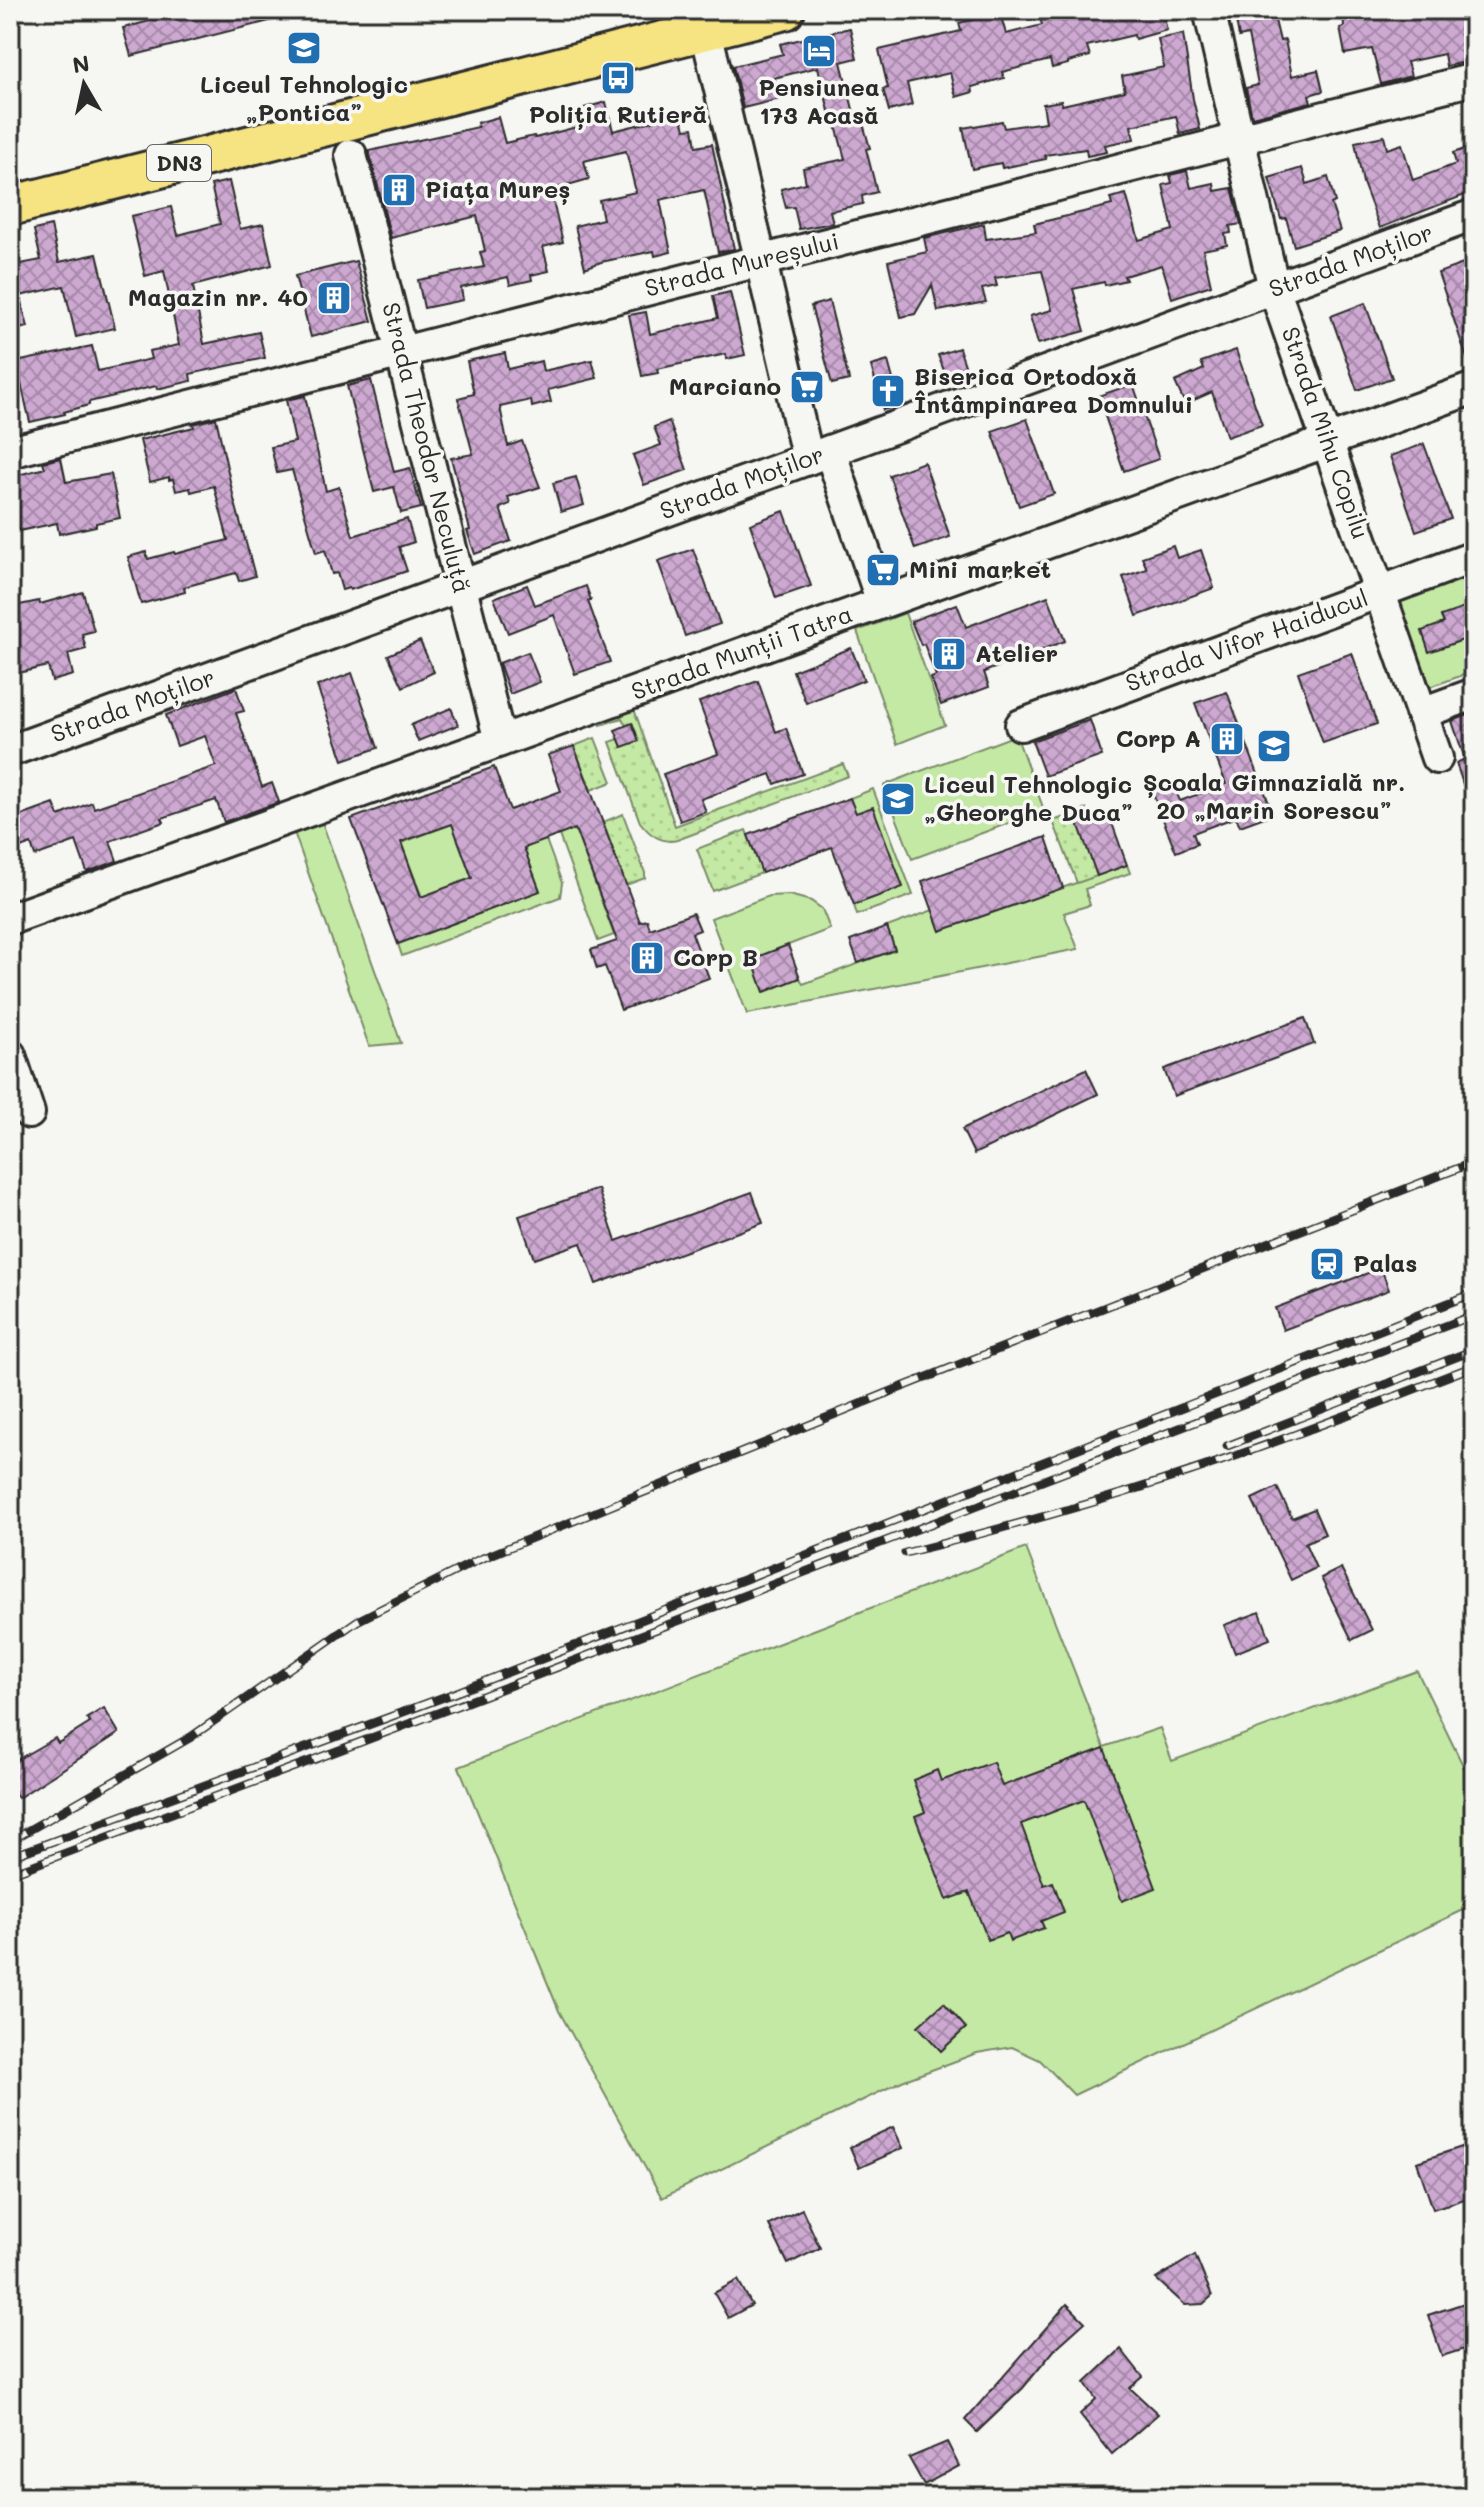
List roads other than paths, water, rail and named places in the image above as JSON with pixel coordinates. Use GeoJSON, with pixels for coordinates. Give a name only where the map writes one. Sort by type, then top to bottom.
{"type":"FeatureCollection","features":[{"type":"Feature","properties":{"kind":"main road","name":"DN3"},"geometry":{"type":"LineString","coordinates":[[10,206],[703,20],[785,10]]}},
{"type":"Feature","properties":{"kind":"street","name":"Strada Mihu Copilu"},"geometry":{"type":"LineString","coordinates":[[1209,10],[1274,288],[1437,758]]}},
{"type":"Feature","properties":{"kind":"street"},"geometry":{"type":"LineString","coordinates":[[703,20],[759,260],[819,455],[882,602]]}},
{"type":"Feature","properties":{"kind":"street","name":"Strada Mureșului"},"geometry":{"type":"LineString","coordinates":[[10,452],[1474,79]]}},
{"type":"Feature","properties":{"kind":"street","name":"Strada Theodor Neculuță"},"geometry":{"type":"LineString","coordinates":[[351,155],[500,741]]}},
{"type":"Feature","properties":{"kind":"street","name":"Strada Moților"},"geometry":{"type":"LineString","coordinates":[[10,751],[1474,215]]}},
{"type":"Feature","properties":{"kind":"street","name":"Strada Munții Tatra"},"geometry":{"type":"LineString","coordinates":[[10,919],[1474,388]]}},
{"type":"Feature","properties":{"kind":"street","name":"Strada Vifor Haiducul"},"geometry":{"type":"LineString","coordinates":[[1021,725],[1474,557]]}},
{"type":"Feature","properties":{"kind":"street"},"geometry":{"type":"LineString","coordinates":[[1422,713],[1474,694]]}},
{"type":"Feature","properties":{"kind":"street"},"geometry":{"type":"LineString","coordinates":[[10,1055],[29,1113]]}},
{"type":"Feature","properties":{"kind":"railway"},"geometry":{"type":"LineString","coordinates":[[10,1841],[191,1737],[357,1621],[478,1560],[892,1391],[1474,1162]]}},
{"type":"Feature","properties":{"kind":"railway"},"geometry":{"type":"LineString","coordinates":[[10,1857],[452,1694],[1474,1293]]}},
{"type":"Feature","properties":{"kind":"railway"},"geometry":{"type":"LineString","coordinates":[[10,1874],[1474,1315]]}},
{"type":"Feature","properties":{"kind":"railway"},"geometry":{"type":"LineString","coordinates":[[1227,1446],[1474,1350]]}},
{"type":"Feature","properties":{"kind":"railway"},"geometry":{"type":"LineString","coordinates":[[905,1553],[1064,1511],[1198,1469],[1474,1366]]}},
{"type":"Feature","properties":{"kind":"place","name":"Liceul Tehnologic „Pontica”"},"geometry":{"type":"Point","coordinates":[304,48]}},
{"type":"Feature","properties":{"kind":"place","name":"Pensiunea 173 Acasă"},"geometry":{"type":"Point","coordinates":[819,51]}},
{"type":"Feature","properties":{"kind":"place","name":"Poliția Rutieră"},"geometry":{"type":"Point","coordinates":[618,78]}},
{"type":"Feature","properties":{"kind":"place","name":"Piața Mureș"},"geometry":{"type":"Point","coordinates":[399,190]}},
{"type":"Feature","properties":{"kind":"place","name":"Magazin nr. 40"},"geometry":{"type":"Point","coordinates":[334,298]}},
{"type":"Feature","properties":{"kind":"place","name":"Marciano"},"geometry":{"type":"Point","coordinates":[807,387]}},
{"type":"Feature","properties":{"kind":"place","name":"Biserica Ortodoxă Întâmpinarea Domnului"},"geometry":{"type":"Point","coordinates":[888,391]}},
{"type":"Feature","properties":{"kind":"place","name":"Mini market"},"geometry":{"type":"Point","coordinates":[883,570]}},
{"type":"Feature","properties":{"kind":"place","name":"Atelier"},"geometry":{"type":"Point","coordinates":[949,654]}},
{"type":"Feature","properties":{"kind":"place","name":"Corp A"},"geometry":{"type":"Point","coordinates":[1227,739]}},
{"type":"Feature","properties":{"kind":"place","name":"Școala Gimnazială nr. 20 „Marin Sorescu”"},"geometry":{"type":"Point","coordinates":[1274,746]}},
{"type":"Feature","properties":{"kind":"place","name":"Liceul Tehnologic „Gheorghe Duca”"},"geometry":{"type":"Point","coordinates":[898,799]}},
{"type":"Feature","properties":{"kind":"place","name":"Corp B"},"geometry":{"type":"Point","coordinates":[647,958]}},
{"type":"Feature","properties":{"kind":"place","name":"Palas"},"geometry":{"type":"Point","coordinates":[1327,1264]}}]}
